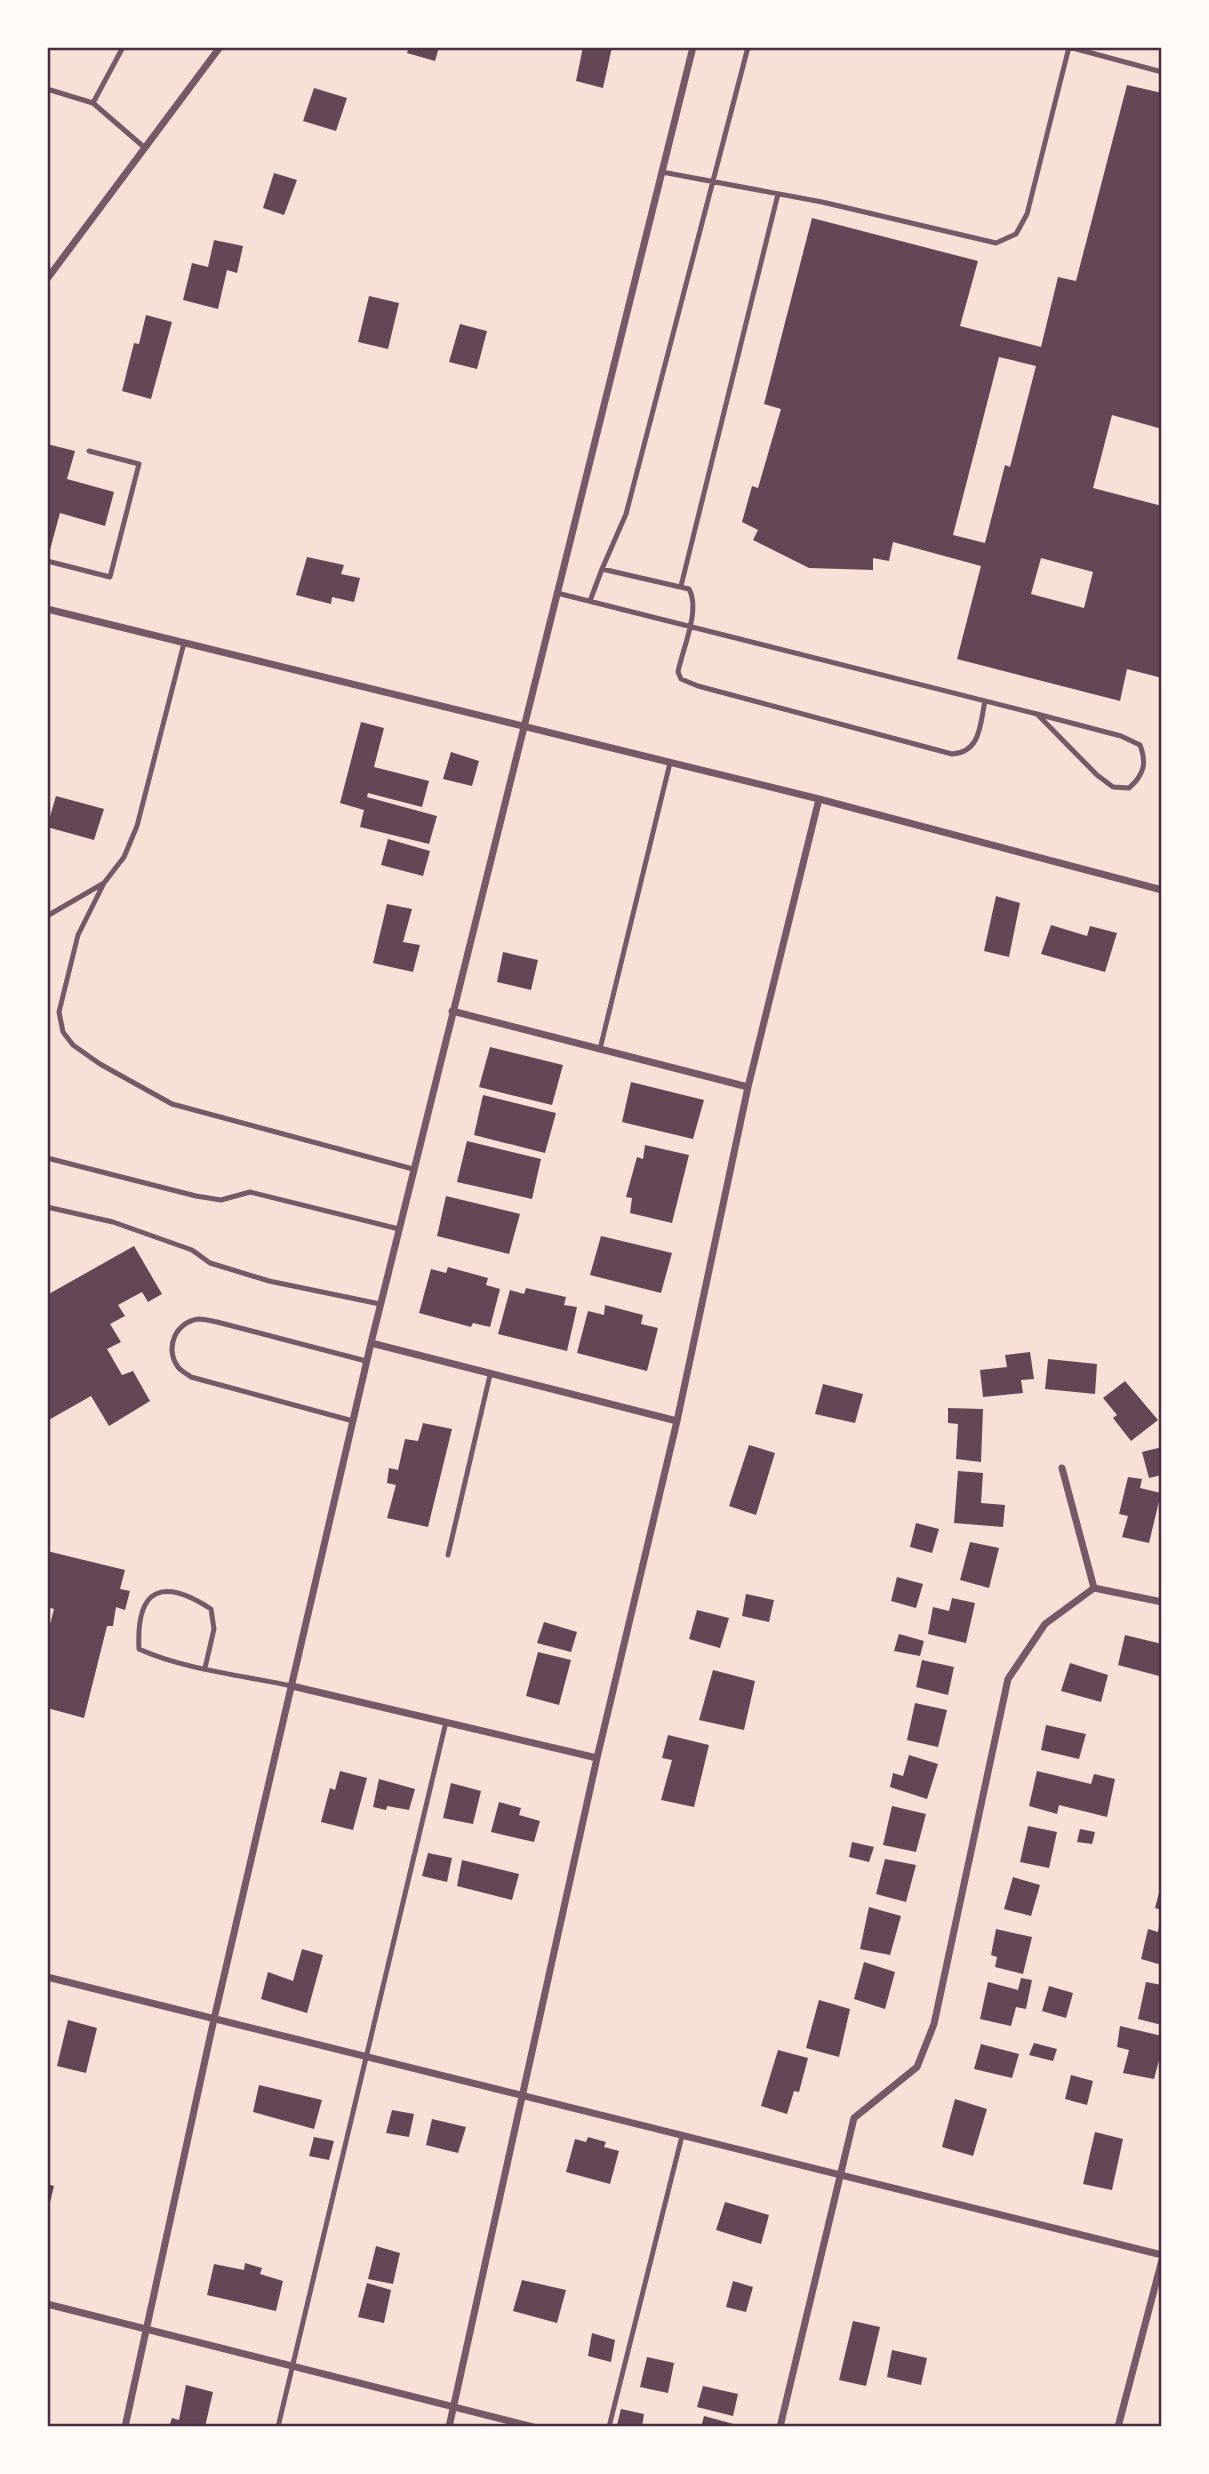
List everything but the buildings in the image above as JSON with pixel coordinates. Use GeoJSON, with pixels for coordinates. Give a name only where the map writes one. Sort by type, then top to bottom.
{"type":"FeatureCollection","features":[{"type":"Feature","properties":{"kind":"street"},"geometry":{"type":"LineString","coordinates":[[47,279],[220,47]]}},
{"type":"Feature","properties":{"kind":"street"},"geometry":{"type":"LineString","coordinates":[[125,2427],[214,2019],[366,1361],[693,47]]}},
{"type":"Feature","properties":{"kind":"street"},"geometry":{"type":"LineString","coordinates":[[47,609],[819,799],[1162,890]]}},
{"type":"Feature","properties":{"kind":"street"},"geometry":{"type":"LineString","coordinates":[[449,2427],[597,1758],[677,1421],[748,1087],[819,799]]}},
{"type":"Feature","properties":{"kind":"street"},"geometry":{"type":"LineString","coordinates":[[452,1011],[748,1087]]}},
{"type":"Feature","properties":{"kind":"street"},"geometry":{"type":"LineString","coordinates":[[371,1343],[677,1421]]}},
{"type":"Feature","properties":{"kind":"street"},"geometry":{"type":"LineString","coordinates":[[1062,1468],[1094,1588]]}},
{"type":"Feature","properties":{"kind":"street"},"geometry":{"type":"LineString","coordinates":[[779,2427],[854,2118],[917,2067],[934,2024],[1008,1679],[1045,1624],[1094,1588],[1162,1602]]}},
{"type":"Feature","properties":{"kind":"street"},"geometry":{"type":"LineString","coordinates":[[292,1686],[597,1758]]}},
{"type":"Feature","properties":{"kind":"street"},"geometry":{"type":"LineString","coordinates":[[47,1977],[1162,2258],[1118,2427]]}},
{"type":"Feature","properties":{"kind":"street"},"geometry":{"type":"LineString","coordinates":[[47,2304],[533,2427]]}},
{"type":"Feature","properties":{"kind":"lane"},"geometry":{"type":"LineString","coordinates":[[93,103],[123,47]]}},
{"type":"Feature","properties":{"kind":"lane"},"geometry":{"type":"LineString","coordinates":[[590,601],[626,514],[748,47]]}},
{"type":"Feature","properties":{"kind":"lane"},"geometry":{"type":"LineString","coordinates":[[662,172],[778,194],[996,243],[1016,234],[1027,214],[1069,47],[1162,72]]}},
{"type":"Feature","properties":{"kind":"lane"},"geometry":{"type":"LineString","coordinates":[[47,89],[93,103],[145,148]]}},
{"type":"Feature","properties":{"kind":"lane"},"geometry":{"type":"LineString","coordinates":[[681,586],[778,194]]}},
{"type":"Feature","properties":{"kind":"lane"},"geometry":{"type":"LineString","coordinates":[[47,561],[110,577],[139,464],[89,451]]}},
{"type":"Feature","properties":{"kind":"lane"},"geometry":{"type":"LineString","coordinates":[[602,569],[689,589],[692,595],[690,626],[678,672],[681,679],[698,686],[952,754],[962,753],[972,746],[978,735],[985,701]]}},
{"type":"Feature","properties":{"kind":"lane"},"geometry":{"type":"LineString","coordinates":[[556,593],[690,626],[1037,714],[1121,736],[1140,745],[1145,758],[1141,777],[1129,789],[1113,787],[1097,775],[1037,714]]}},
{"type":"Feature","properties":{"kind":"lane"},"geometry":{"type":"LineString","coordinates":[[184,643],[137,826],[124,858],[104,883],[78,935],[59,1012],[63,1032],[73,1045],[100,1064],[172,1104],[413,1169]]}},
{"type":"Feature","properties":{"kind":"lane"},"geometry":{"type":"LineString","coordinates":[[600,1049],[670,763]]}},
{"type":"Feature","properties":{"kind":"lane"},"geometry":{"type":"LineString","coordinates":[[47,916],[104,883]]}},
{"type":"Feature","properties":{"kind":"lane"},"geometry":{"type":"LineString","coordinates":[[47,1158],[196,1196],[221,1200],[250,1192],[398,1229]]}},
{"type":"Feature","properties":{"kind":"lane"},"geometry":{"type":"LineString","coordinates":[[47,1207],[113,1222],[192,1250],[210,1263],[269,1281],[380,1304]]}},
{"type":"Feature","properties":{"kind":"lane"},"geometry":{"type":"LineString","coordinates":[[353,1421],[191,1377],[179,1368],[173,1357],[172,1344],[184,1324],[198,1319],[366,1361]]}},
{"type":"Feature","properties":{"kind":"lane"},"geometry":{"type":"LineString","coordinates":[[448,1555],[490,1375]]}},
{"type":"Feature","properties":{"kind":"lane"},"geometry":{"type":"LineString","coordinates":[[205,1668],[214,1629],[211,1609],[190,1595],[170,1590],[153,1594],[144,1606],[138,1629],[139,1649],[153,1656],[205,1668],[292,1686]]}},
{"type":"Feature","properties":{"kind":"lane"},"geometry":{"type":"LineString","coordinates":[[278,2427],[446,1722]]}},
{"type":"Feature","properties":{"kind":"lane"},"geometry":{"type":"LineString","coordinates":[[609,2427],[682,2136]]}}]}
